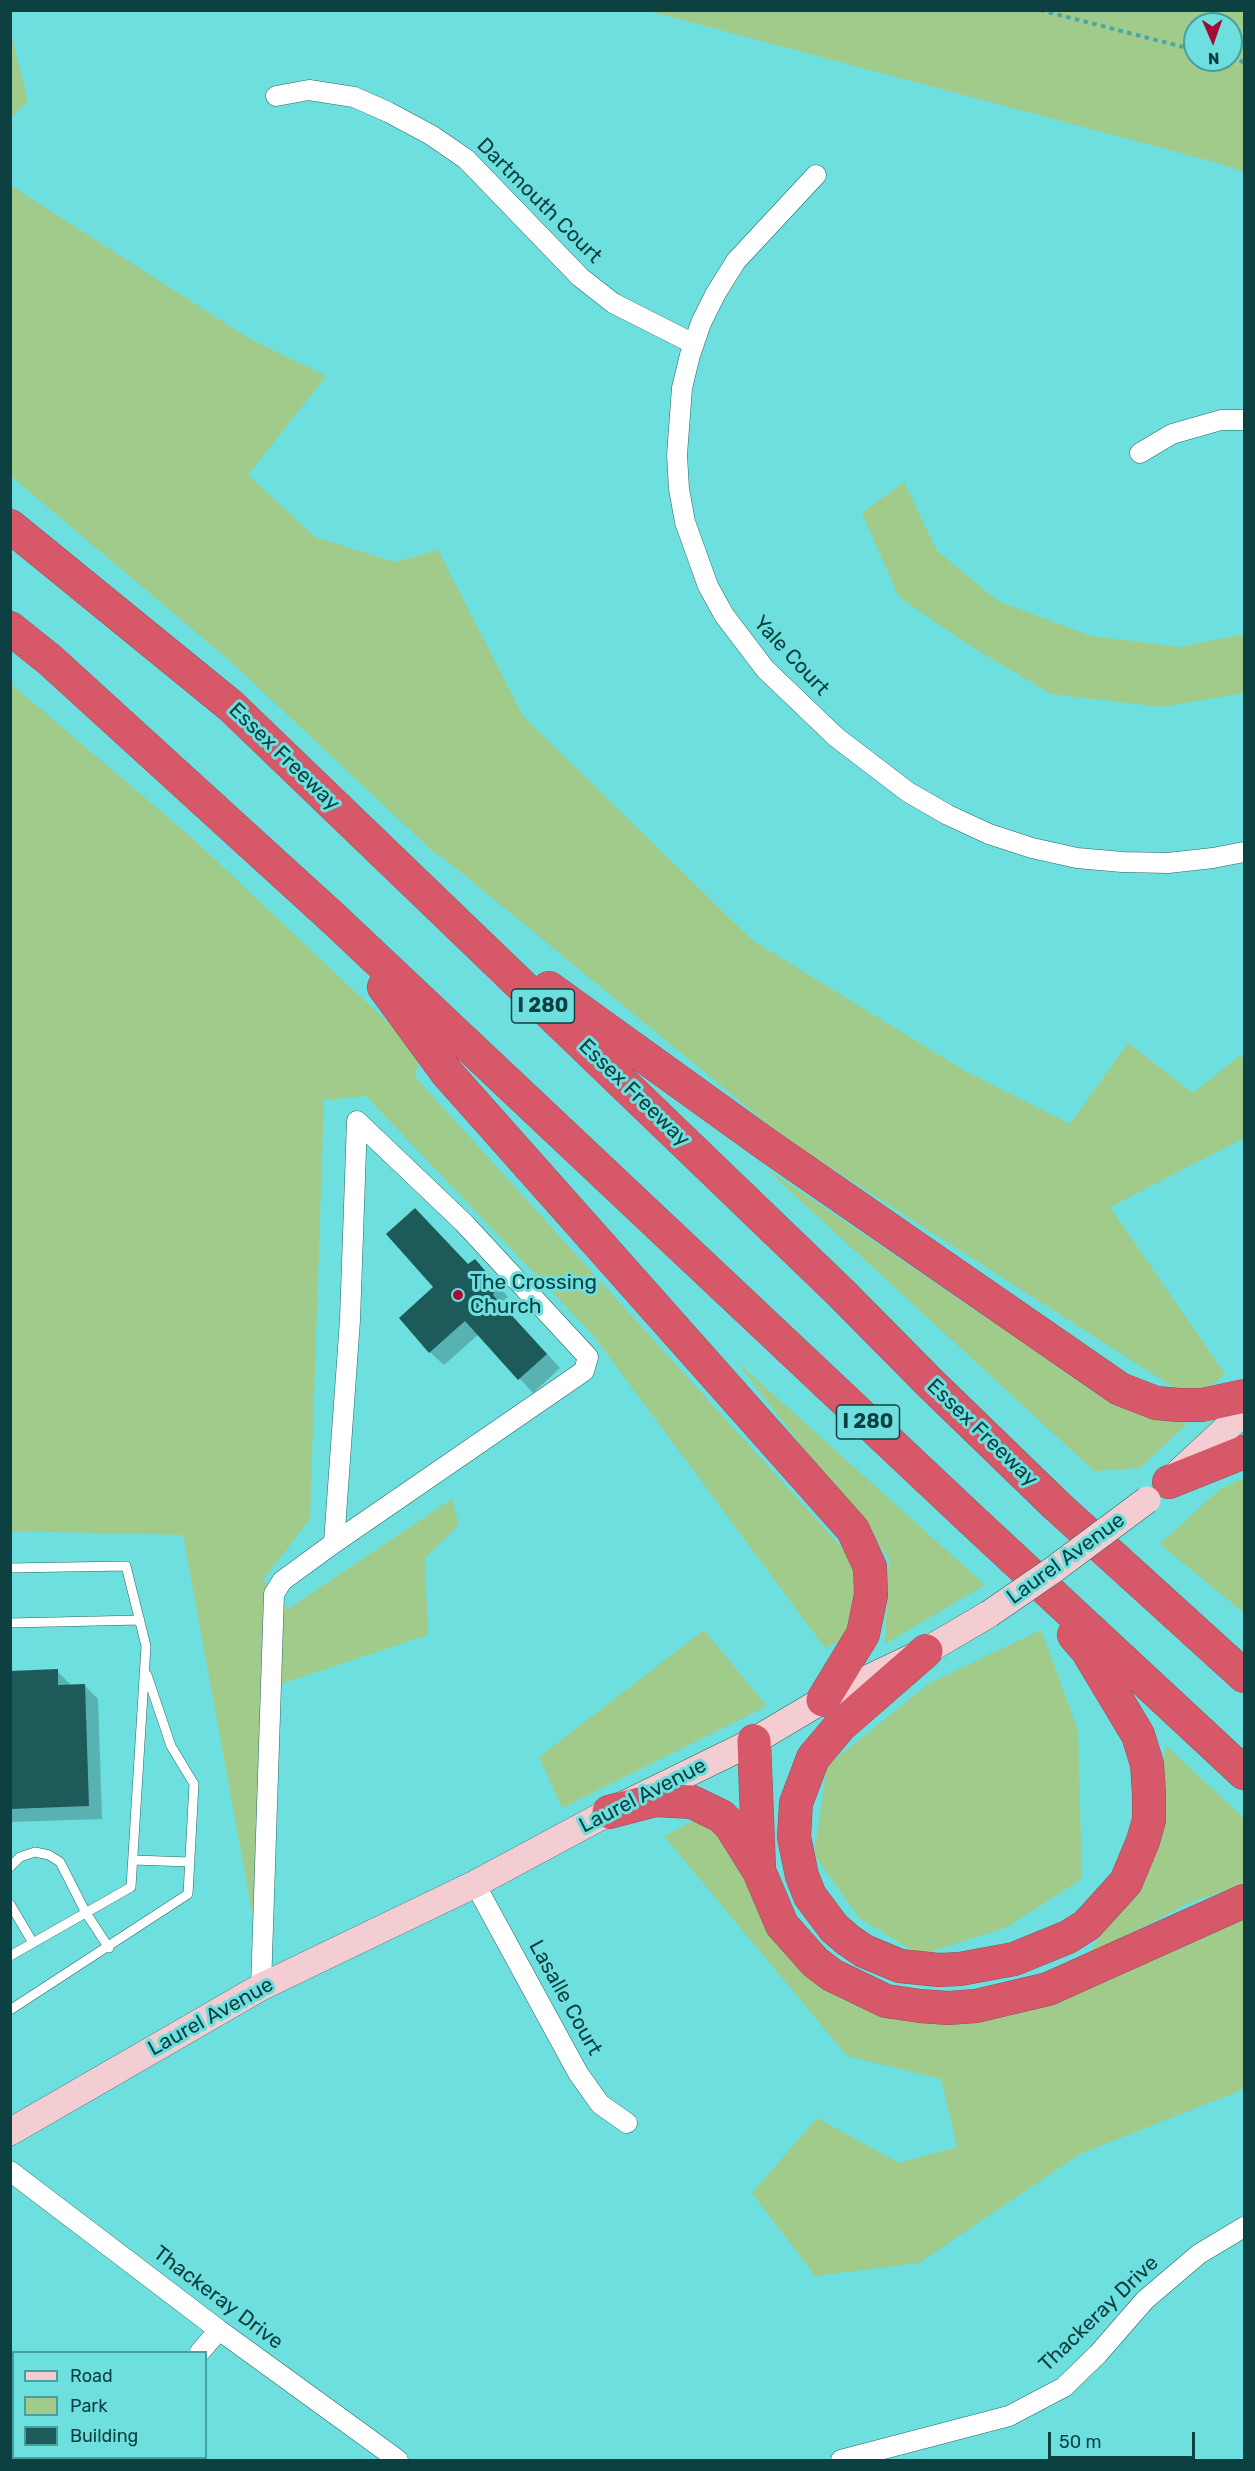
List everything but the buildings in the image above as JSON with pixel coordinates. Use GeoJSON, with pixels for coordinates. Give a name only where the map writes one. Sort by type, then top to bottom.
{"type":"FeatureCollection","features":[{"type":"Feature","properties":{"kind":"highway","name":"Essex Freeway"},"geometry":{"type":"LineString","coordinates":[[10,526],[231,706],[840,1292],[981,1433],[1245,1676]]}},
{"type":"Feature","properties":{"kind":"highway","name":"I 280"},"geometry":{"type":"LineString","coordinates":[[10,628],[50,660],[333,918],[973,1521],[1245,1773]]}},
{"type":"Feature","properties":{"kind":"highway"},"geometry":{"type":"LineString","coordinates":[[333,918],[447,1073],[853,1530],[870,1567],[871,1595],[863,1634],[823,1700]]}},
{"type":"Feature","properties":{"kind":"highway"},"geometry":{"type":"LineString","coordinates":[[462,928],[767,1145],[1120,1389],[1156,1403],[1179,1405],[1202,1405],[1245,1396]]}},
{"type":"Feature","properties":{"kind":"highway"},"geometry":{"type":"LineString","coordinates":[[981,1433],[1065,1494],[1245,1646]]}},
{"type":"Feature","properties":{"kind":"highway"},"geometry":{"type":"LineString","coordinates":[[1158,1491],[1245,1452]]}},
{"type":"Feature","properties":{"kind":"highway"},"geometry":{"type":"LineString","coordinates":[[926,1651],[840,1726],[813,1758],[796,1803],[794,1837],[796,1854],[802,1876],[821,1913],[834,1928],[864,1951],[900,1966],[919,1969],[980,1967],[1014,1959],[1068,1937],[1087,1925],[1126,1882],[1149,1820],[1149,1794],[1147,1764],[1138,1735],[1087,1650],[973,1521]]}},
{"type":"Feature","properties":{"kind":"highway"},"geometry":{"type":"LineString","coordinates":[[754,1741],[759,1871]]}},
{"type":"Feature","properties":{"kind":"highway"},"geometry":{"type":"LineString","coordinates":[[609,1812],[655,1800],[692,1802],[707,1807],[727,1820],[759,1871],[783,1924],[815,1962],[832,1976],[886,2001],[948,2008],[976,2006],[1048,1989],[1245,1901]]}},
{"type":"Feature","properties":{"kind":"main road","name":"Laurel Avenue"},"geometry":{"type":"LineString","coordinates":[[10,2132],[261,1987],[475,1884],[609,1812],[754,1741],[823,1700],[926,1651],[989,1614],[1053,1570],[1158,1491],[1245,1412]]}},
{"type":"Feature","properties":{"kind":"street","name":"Dartmouth Court"},"geometry":{"type":"LineString","coordinates":[[276,96],[309,90],[354,97],[431,135],[466,159],[580,277],[613,303],[694,344]]}},
{"type":"Feature","properties":{"kind":"street","name":"Yale Court"},"geometry":{"type":"LineString","coordinates":[[816,176],[736,261],[716,293],[694,344],[682,388],[676,455],[683,511],[695,554],[708,586],[724,615],[765,669],[836,737],[908,792],[948,815],[989,834],[1032,848],[1077,858],[1122,862],[1168,863],[1245,852]]}},
{"type":"Feature","properties":{"kind":"street"},"geometry":{"type":"LineString","coordinates":[[1140,453],[1172,434],[1221,420],[1245,420]]}},
{"type":"Feature","properties":{"kind":"street"},"geometry":{"type":"LineString","coordinates":[[261,1987],[274,1594],[282,1581],[334,1543],[584,1371],[588,1358],[464,1223],[357,1121],[351,1320],[334,1543]]}},
{"type":"Feature","properties":{"kind":"street","name":"Lasalle Court"},"geometry":{"type":"LineString","coordinates":[[475,1884],[578,2073],[600,2104],[627,2123]]}},
{"type":"Feature","properties":{"kind":"street","name":"Thackeray Drive"},"geometry":{"type":"LineString","coordinates":[[10,2171],[219,2330],[398,2460]]}},
{"type":"Feature","properties":{"kind":"street","name":"Thackeray Drive"},"geometry":{"type":"LineString","coordinates":[[841,2460],[1009,2416],[1064,2386],[1098,2354],[1145,2300],[1199,2254],[1245,2227]]}},
{"type":"Feature","properties":{"kind":"street"},"geometry":{"type":"LineString","coordinates":[[201,2351],[219,2330]]}},
{"type":"Feature","properties":{"kind":"lane"},"geometry":{"type":"LineString","coordinates":[[10,1568],[126,1566],[146,1646],[131,1887],[10,1956]]}},
{"type":"Feature","properties":{"kind":"lane"},"geometry":{"type":"LineString","coordinates":[[10,1623],[140,1620]]}},
{"type":"Feature","properties":{"kind":"lane"},"geometry":{"type":"LineString","coordinates":[[10,2010],[109,1948],[188,1894],[194,1784],[171,1746],[145,1670]]}},
{"type":"Feature","properties":{"kind":"lane"},"geometry":{"type":"LineString","coordinates":[[10,1867],[20,1857],[35,1852],[50,1855],[60,1862],[71,1879],[86,1913],[109,1948]]}},
{"type":"Feature","properties":{"kind":"lane"},"geometry":{"type":"LineString","coordinates":[[133,1860],[190,1862]]}},
{"type":"Feature","properties":{"kind":"lane"},"geometry":{"type":"LineString","coordinates":[[10,1904],[33,1943]]}},
{"type":"Feature","properties":{"kind":"path"},"geometry":{"type":"LineString","coordinates":[[1040,10],[1183,47]]}},
{"type":"Feature","properties":{"kind":"green space"},"geometry":{"type":"Polygon","coordinates":[[[649,11],[1244,11],[1244,172],[1218,163],[649,11]]]}},
{"type":"Feature","properties":{"kind":"green space"},"geometry":{"type":"Polygon","coordinates":[[[11,34],[28,101],[10,118],[11,34]]]}},
{"type":"Feature","properties":{"kind":"green space"},"geometry":{"type":"Polygon","coordinates":[[[10,185],[250,339],[326,376],[248,475],[315,537],[395,562],[438,550],[523,716],[752,940],[965,1071],[1070,1124],[1128,1043],[1193,1093],[1239,1056],[1244,1058],[1244,1138],[1110,1207],[1225,1374],[1206,1390],[1184,1394],[786,1139],[441,856],[440,858],[230,661],[11,476],[10,185]]]}},
{"type":"Feature","properties":{"kind":"green space"},"geometry":{"type":"Polygon","coordinates":[[[904,482],[937,551],[998,601],[1091,636],[1180,647],[1244,634],[1244,693],[1161,707],[1051,694],[969,645],[899,597],[862,513],[904,482]]]}},
{"type":"Feature","properties":{"kind":"green space"},"geometry":{"type":"Polygon","coordinates":[[[10,683],[191,837],[418,1051],[416,1078],[862,1570],[844,1639],[825,1648],[593,1335],[366,1096],[324,1100],[310,1519],[263,1580],[288,1609],[452,1499],[459,1525],[425,1558],[428,1635],[265,1689],[258,1944],[183,1535],[11,1531],[10,683]]]}},
{"type":"Feature","properties":{"kind":"green space"},"geometry":{"type":"Polygon","coordinates":[[[764,1167],[1108,1400],[1188,1423],[1140,1468],[1094,1471],[764,1167]]]}},
{"type":"Feature","properties":{"kind":"green space"},"geometry":{"type":"Polygon","coordinates":[[[735,1360],[985,1585],[885,1644],[889,1558],[735,1360]]]}},
{"type":"Feature","properties":{"kind":"green space"},"geometry":{"type":"Polygon","coordinates":[[[1244,1478],[1244,1613],[1160,1544],[1220,1489],[1244,1478]]]}},
{"type":"Feature","properties":{"kind":"green space"},"geometry":{"type":"Polygon","coordinates":[[[704,1630],[767,1706],[562,1808],[539,1757],[704,1630]]]}},
{"type":"Feature","properties":{"kind":"green space"},"geometry":{"type":"Polygon","coordinates":[[[1041,1630],[1078,1730],[1082,1879],[1005,1928],[920,1955],[859,1918],[814,1854],[827,1766],[928,1684],[1041,1630]]]}},
{"type":"Feature","properties":{"kind":"green space"},"geometry":{"type":"Polygon","coordinates":[[[1165,1745],[1244,1818],[1244,1884],[1186,1904],[1087,1957],[1160,1845],[1165,1745]]]}},
{"type":"Feature","properties":{"kind":"green space"},"geometry":{"type":"Polygon","coordinates":[[[697,1819],[713,1821],[806,1969],[920,2023],[1238,1918],[1244,1919],[1244,2089],[1080,2154],[919,2263],[815,2276],[752,2193],[817,2118],[899,2163],[957,2147],[941,2079],[847,2056],[664,1836],[697,1819]]]}},
{"type":"Feature","properties":{"kind":"place","name":"The Crossing Church"},"geometry":{"type":"Point","coordinates":[458,1295]}}]}
